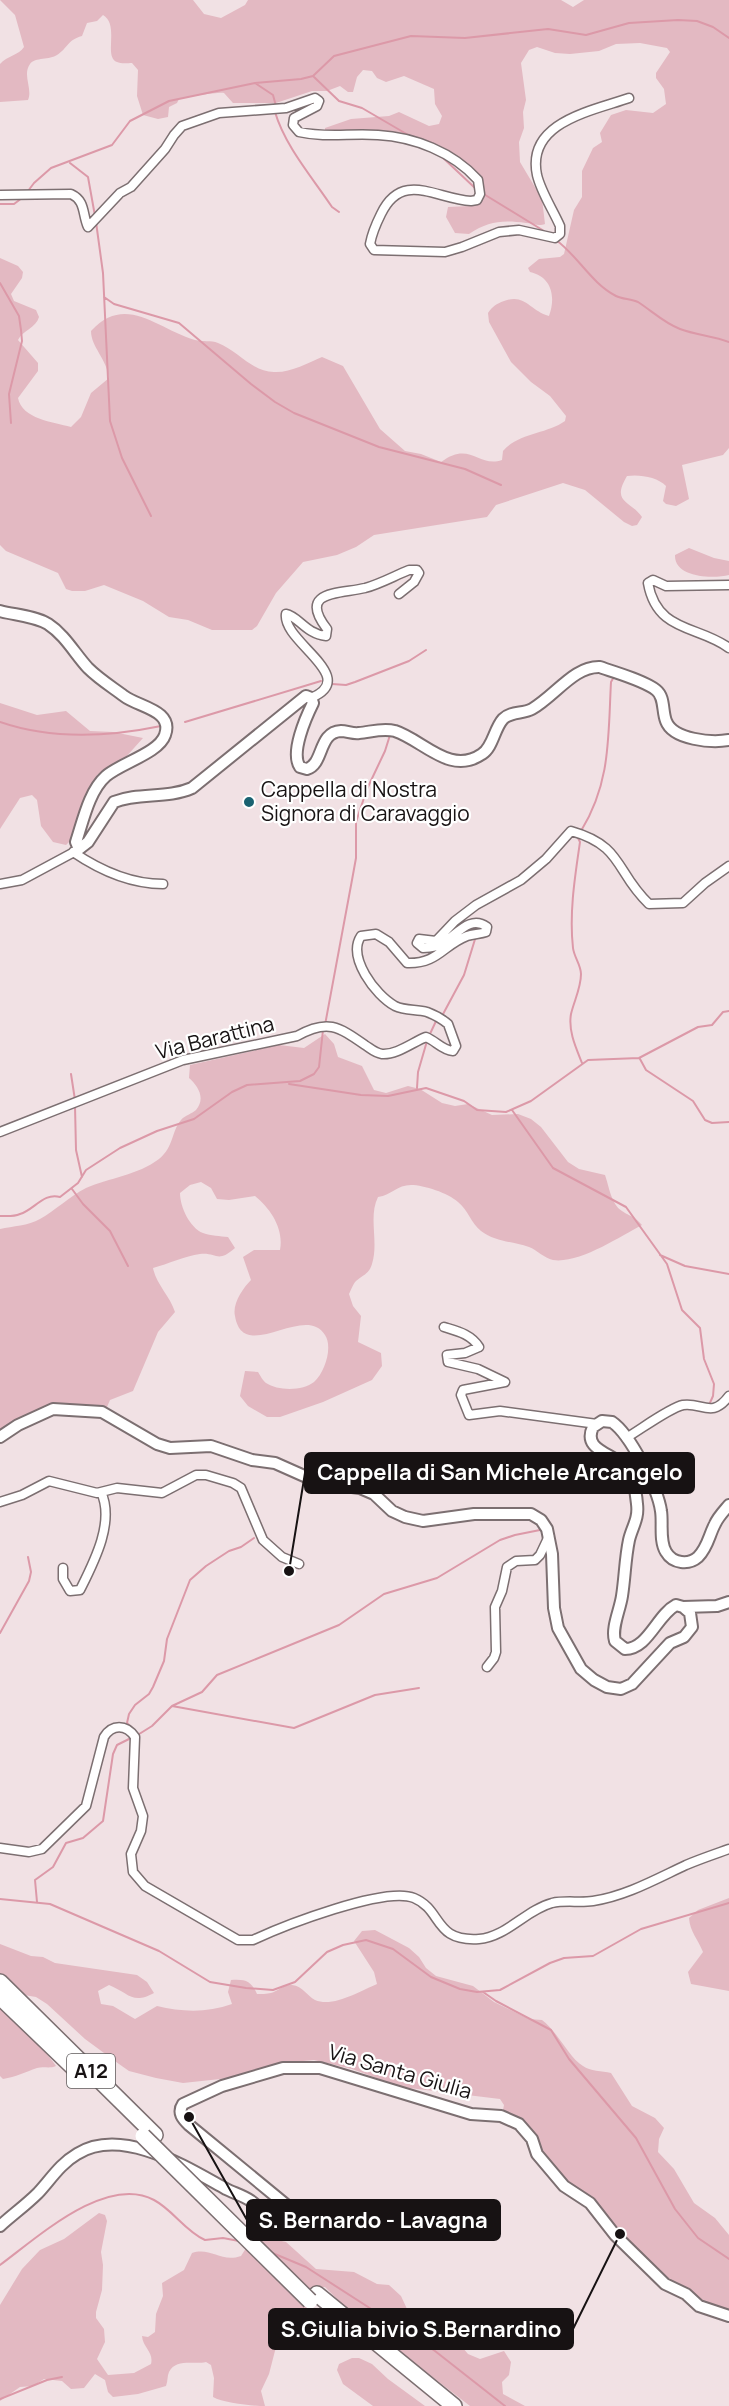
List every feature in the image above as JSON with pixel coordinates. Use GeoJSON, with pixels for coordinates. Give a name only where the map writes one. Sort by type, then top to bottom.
{"type":"FeatureCollection","features":[{"type":"Feature","properties":{"kind":"highway","name":"A12"},"geometry":{"type":"LineString","coordinates":[[0,1982],[22,2010],[314,2298],[438,2406]]}},
{"type":"Feature","properties":{"kind":"highway","name":"A12"},"geometry":{"type":"LineString","coordinates":[[0,1997],[22,2010]]}},
{"type":"Feature","properties":{"kind":"highway","name":"A12"},"geometry":{"type":"LineString","coordinates":[[314,2298],[454,2406]]}},
{"type":"Feature","properties":{"kind":"street"},"geometry":{"type":"LineString","coordinates":[[0,195],[71,194],[78,197],[83,204],[88,227],[120,193],[131,187],[182,126],[219,113],[286,108],[315,98],[319,100],[318,106],[294,118],[293,125],[299,132],[318,136],[377,134],[403,137],[445,154],[478,180],[480,194],[477,200],[471,201],[414,189],[395,195],[387,202],[372,232],[370,244],[374,250],[445,252],[462,248],[499,232],[519,230],[555,238],[560,234],[560,226],[537,177],[536,158],[541,140],[556,125],[629,98]]}},
{"type":"Feature","properties":{"kind":"street"},"geometry":{"type":"LineString","coordinates":[[0,884],[22,880],[76,851],[88,842],[114,802],[133,796],[183,792],[192,788],[304,697],[311,698],[321,693],[326,687],[326,671],[321,662],[298,641],[288,628],[286,614],[292,616],[301,626],[326,636],[327,629],[320,621],[317,606],[327,594],[362,589],[409,570],[417,570],[419,573],[414,582],[399,594]]}},
{"type":"Feature","properties":{"kind":"street"},"geometry":{"type":"LineString","coordinates":[[729,585],[666,585],[653,580],[648,583],[656,607],[677,626],[719,641],[729,648]]}},
{"type":"Feature","properties":{"kind":"street"},"geometry":{"type":"LineString","coordinates":[[0,611],[35,618],[46,623],[90,669],[131,702],[163,716],[166,724],[163,740],[155,748],[107,776],[99,785],[76,842],[76,851]]}},
{"type":"Feature","properties":{"kind":"street"},"geometry":{"type":"LineString","coordinates":[[311,698],[313,703],[303,724],[296,758],[300,767],[307,769],[315,764],[324,743],[331,735],[342,731],[358,733],[387,729],[401,734],[442,758],[470,759],[483,754],[501,721],[507,716],[528,711],[556,692],[575,673],[591,667],[600,667],[656,690],[662,699],[665,720],[673,731],[702,740],[728,741]]}},
{"type":"Feature","properties":{"kind":"street","name":"Via Barattina"},"geometry":{"type":"LineString","coordinates":[[0,1132],[183,1060],[297,1036],[322,1025],[342,1030],[376,1053],[384,1054],[426,1037],[445,1050],[453,1052],[456,1046],[448,1024],[427,1012],[396,1006],[381,995],[359,964],[356,953],[357,942],[361,936],[376,934],[389,942],[407,963],[417,963],[431,959],[467,936],[486,932],[487,927],[482,924],[469,924],[437,946],[423,948],[417,943],[419,939],[436,941],[455,921],[476,905],[521,880],[546,859],[571,831],[590,837],[608,849],[640,896],[649,904],[683,903],[729,866]]}},
{"type":"Feature","properties":{"kind":"street"},"geometry":{"type":"LineString","coordinates":[[76,851],[105,871],[126,879],[147,884],[163,884]]}},
{"type":"Feature","properties":{"kind":"street"},"geometry":{"type":"LineString","coordinates":[[444,1327],[472,1338],[479,1347],[465,1353],[447,1355],[448,1362],[478,1369],[505,1382],[463,1390],[460,1395],[469,1415],[500,1411],[597,1424],[612,1422],[626,1438],[657,1495],[665,1552],[670,1557],[682,1563],[689,1562],[700,1554],[710,1538],[714,1524],[729,1505]]}},
{"type":"Feature","properties":{"kind":"street"},"geometry":{"type":"LineString","coordinates":[[626,1438],[674,1408],[685,1405],[704,1410],[723,1404],[729,1396]]}},
{"type":"Feature","properties":{"kind":"street"},"geometry":{"type":"LineString","coordinates":[[0,1437],[18,1425],[53,1409],[102,1412],[157,1444],[170,1448],[211,1446],[252,1460],[275,1463],[320,1483],[360,1488],[374,1494],[392,1511],[405,1517],[423,1521],[474,1514],[531,1514],[541,1520],[549,1536],[554,1608],[558,1628],[581,1669],[607,1687],[621,1689],[632,1684],[670,1643],[684,1637],[692,1627],[690,1613],[683,1607]]}},
{"type":"Feature","properties":{"kind":"street"},"geometry":{"type":"LineString","coordinates":[[597,1424],[591,1432],[592,1443],[622,1463],[631,1475],[638,1507],[636,1524],[630,1537],[625,1562],[623,1595],[614,1633],[615,1641],[621,1648],[634,1648],[668,1609],[676,1605],[683,1607],[717,1606],[729,1602]]}},
{"type":"Feature","properties":{"kind":"street"},"geometry":{"type":"LineString","coordinates":[[0,1502],[22,1495],[49,1481],[89,1491],[101,1492],[117,1488],[162,1493],[196,1475],[221,1478],[241,1488],[249,1503],[257,1530],[267,1545],[282,1557],[299,1564]]}},
{"type":"Feature","properties":{"kind":"street"},"geometry":{"type":"LineString","coordinates":[[63,1568],[63,1579],[70,1591],[80,1590],[100,1546],[104,1528],[107,1509],[101,1492]]}},
{"type":"Feature","properties":{"kind":"street"},"geometry":{"type":"LineString","coordinates":[[487,1667],[496,1652],[495,1607],[502,1591],[507,1567],[516,1561],[535,1560],[549,1536]]}},
{"type":"Feature","properties":{"kind":"street"},"geometry":{"type":"LineString","coordinates":[[0,1848],[36,1852],[48,1845],[86,1806],[104,1737],[111,1729],[122,1727],[132,1732],[135,1737],[133,1788],[143,1816],[141,1831],[132,1854],[133,1872],[145,1886],[238,1940],[253,1940],[361,1901],[384,1896],[412,1897],[423,1903],[449,1935],[464,1939],[486,1938],[493,1936],[531,1911],[554,1902],[593,1901],[646,1885],[688,1864],[729,1849]]}},
{"type":"Feature","properties":{"kind":"street","name":"Via Santa Giulia"},"geometry":{"type":"LineString","coordinates":[[0,2226],[37,2193],[58,2168],[77,2154],[94,2146],[110,2144],[148,2152],[180,2163],[251,2200],[280,2225],[286,2228],[295,2224],[295,2214],[290,2208],[181,2116],[180,2110],[183,2104],[222,2086],[283,2068],[320,2068],[471,2114],[501,2116],[519,2124],[532,2139],[537,2154],[564,2186],[590,2203],[615,2235],[665,2284],[686,2294],[699,2306],[729,2316]]}},
{"type":"Feature","properties":{"kind":"shaded area"},"geometry":{"type":"Polygon","coordinates":[[[0,0],[193,0],[204,14],[221,18],[245,5],[248,0],[561,0],[573,7],[584,0],[729,0],[729,448],[723,455],[682,465],[689,499],[676,506],[663,501],[666,486],[663,483],[648,477],[627,476],[621,491],[622,496],[642,517],[637,525],[632,526],[624,522],[585,490],[563,483],[496,505],[487,517],[374,535],[356,547],[337,555],[303,562],[276,593],[257,626],[252,630],[212,630],[188,620],[169,617],[143,601],[104,585],[85,591],[66,589],[58,573],[6,551],[0,545],[0,258],[18,266],[23,272],[22,278],[11,294],[14,301],[36,310],[39,317],[18,340],[38,363],[38,371],[18,398],[25,411],[39,418],[71,427],[81,417],[91,393],[109,378],[91,331],[104,320],[117,315],[129,314],[155,322],[195,340],[218,343],[252,365],[266,371],[286,371],[322,357],[343,366],[380,429],[405,451],[421,454],[441,462],[459,454],[467,454],[486,461],[502,460],[503,451],[509,445],[558,425],[565,421],[566,416],[550,396],[531,382],[511,362],[489,322],[488,313],[499,303],[517,299],[549,316],[552,295],[548,283],[530,272],[528,268],[539,259],[560,257],[564,254],[574,210],[582,197],[582,171],[593,148],[602,142],[600,133],[611,115],[626,110],[653,113],[666,104],[664,89],[656,78],[656,73],[670,52],[667,48],[640,43],[616,44],[599,51],[570,54],[555,53],[537,47],[529,50],[521,63],[526,100],[523,112],[524,128],[519,142],[520,162],[542,199],[545,224],[503,222],[483,226],[469,234],[455,233],[446,217],[448,207],[470,206],[484,199],[482,180],[473,168],[442,148],[403,133],[325,131],[325,128],[351,119],[389,116],[399,112],[429,126],[439,124],[442,116],[435,104],[434,89],[404,76],[386,82],[377,78],[372,71],[363,70],[357,77],[353,92],[348,92],[340,86],[327,91],[312,91],[276,103],[233,103],[224,93],[215,93],[179,99],[177,103],[169,107],[168,117],[158,119],[143,115],[137,96],[138,70],[132,63],[119,63],[113,59],[110,26],[103,15],[97,21],[87,23],[82,36],[70,42],[57,55],[35,60],[30,64],[27,73],[28,100],[0,102],[0,64],[24,47],[15,15],[0,0]]]}},
{"type":"Feature","properties":{"kind":"shaded area"},"geometry":{"type":"Polygon","coordinates":[[[689,548],[729,561],[729,575],[714,577],[696,575],[681,568],[676,563],[675,555],[689,548]]]}},
{"type":"Feature","properties":{"kind":"shaded area"},"geometry":{"type":"Polygon","coordinates":[[[0,703],[37,715],[66,711],[90,731],[113,732],[143,738],[125,758],[97,775],[71,840],[66,845],[53,842],[41,826],[37,800],[32,795],[20,798],[0,829],[0,703]]]}},
{"type":"Feature","properties":{"kind":"shaded area"},"geometry":{"type":"Polygon","coordinates":[[[325,1034],[334,1044],[338,1057],[362,1066],[374,1090],[386,1093],[408,1086],[420,1089],[442,1103],[455,1106],[468,1104],[492,1115],[518,1114],[531,1119],[541,1127],[568,1162],[579,1169],[605,1175],[615,1204],[642,1225],[587,1254],[575,1258],[553,1260],[529,1247],[486,1235],[458,1202],[436,1190],[406,1185],[378,1197],[374,1213],[372,1264],[367,1272],[355,1282],[349,1294],[353,1306],[361,1316],[358,1342],[381,1353],[382,1366],[372,1380],[323,1402],[280,1417],[267,1417],[248,1406],[240,1396],[245,1371],[258,1372],[271,1386],[284,1389],[304,1387],[318,1378],[324,1366],[328,1353],[327,1340],[316,1327],[304,1325],[262,1335],[250,1335],[240,1330],[235,1316],[235,1306],[251,1280],[243,1257],[254,1250],[280,1250],[278,1227],[271,1213],[255,1196],[229,1200],[217,1199],[211,1188],[201,1182],[190,1185],[180,1193],[180,1199],[190,1222],[203,1233],[228,1237],[235,1248],[220,1256],[200,1254],[188,1256],[153,1268],[175,1312],[158,1332],[133,1391],[110,1400],[107,1407],[59,1403],[0,1433],[0,1229],[35,1221],[86,1188],[133,1173],[159,1159],[170,1145],[175,1129],[181,1120],[199,1106],[200,1092],[189,1078],[190,1065],[279,1045],[304,1048],[325,1034]]]}},
{"type":"Feature","properties":{"kind":"shaded area"},"geometry":{"type":"Polygon","coordinates":[[[729,1898],[729,1991],[691,1984],[688,1972],[703,1952],[689,1918],[698,1910],[729,1898]]]}},
{"type":"Feature","properties":{"kind":"shaded area"},"geometry":{"type":"Polygon","coordinates":[[[375,1930],[409,1948],[436,1976],[473,1986],[494,2002],[529,2019],[542,2020],[578,2062],[589,2069],[611,2073],[632,2106],[655,2118],[664,2128],[659,2139],[658,2152],[674,2169],[694,2203],[715,2218],[729,2235],[729,2311],[702,2301],[665,2278],[569,2186],[503,2110],[504,2105],[500,2099],[401,2087],[352,2069],[314,2060],[281,2063],[239,2077],[183,2083],[156,2078],[129,2071],[85,2039],[47,2004],[36,1997],[24,1995],[8,2013],[56,2066],[37,2068],[3,2079],[0,2076],[0,1944],[55,1963],[137,1975],[147,1982],[154,1993],[135,1998],[109,1985],[98,1991],[101,2004],[113,2006],[135,2019],[157,2006],[195,2011],[232,2004],[228,1992],[231,1980],[247,1982],[253,1986],[257,1994],[271,1993],[292,1985],[322,2002],[346,1998],[377,1984],[374,1972],[354,1941],[362,1931],[375,1930]]]}},
{"type":"Feature","properties":{"kind":"shaded area"},"geometry":{"type":"Polygon","coordinates":[[[99,2213],[105,2215],[107,2221],[101,2252],[102,2290],[96,2312],[96,2318],[104,2329],[105,2342],[97,2359],[108,2375],[134,2373],[151,2364],[151,2356],[142,2336],[148,2337],[155,2332],[156,2314],[163,2296],[162,2283],[184,2270],[192,2253],[205,2252],[234,2258],[241,2256],[248,2245],[269,2238],[286,2242],[316,2269],[354,2272],[377,2284],[389,2285],[401,2296],[407,2309],[418,2316],[431,2318],[451,2334],[468,2354],[480,2359],[504,2351],[511,2362],[509,2375],[502,2382],[503,2394],[525,2406],[470,2406],[417,2365],[402,2357],[356,2318],[325,2287],[319,2287],[310,2308],[320,2317],[320,2323],[309,2329],[286,2322],[280,2324],[269,2374],[261,2391],[265,2406],[246,2405],[213,2397],[214,2378],[211,2365],[206,2362],[176,2365],[169,2372],[166,2386],[138,2394],[113,2397],[108,2392],[105,2380],[95,2374],[84,2388],[71,2389],[62,2381],[44,2379],[33,2386],[20,2387],[0,2401],[0,2305],[22,2269],[40,2250],[64,2239],[99,2213]]]}},
{"type":"Feature","properties":{"kind":"shaded area"},"geometry":{"type":"Polygon","coordinates":[[[352,2358],[359,2358],[372,2364],[388,2379],[425,2406],[373,2406],[343,2384],[337,2370],[339,2364],[352,2358]]]}},
{"type":"Feature","properties":{"kind":"waterway"},"geometry":{"type":"LineString","coordinates":[[28,191],[51,168],[112,145],[130,121],[169,101],[255,83],[313,76],[334,56],[411,36],[465,38],[548,29],[586,35],[629,23],[678,20],[697,21],[713,27],[729,38]]}},
{"type":"Feature","properties":{"kind":"waterway"},"geometry":{"type":"LineString","coordinates":[[313,76],[339,101],[362,108],[410,136]]}},
{"type":"Feature","properties":{"kind":"waterway"},"geometry":{"type":"LineString","coordinates":[[255,83],[273,95],[276,106]]}},
{"type":"Feature","properties":{"kind":"waterway"},"geometry":{"type":"LineString","coordinates":[[275,112],[285,137],[300,161],[332,207],[339,212]]}},
{"type":"Feature","properties":{"kind":"waterway"},"geometry":{"type":"LineString","coordinates":[[440,155],[475,188]]}},
{"type":"Feature","properties":{"kind":"waterway"},"geometry":{"type":"LineString","coordinates":[[70,163],[88,177],[95,216]]}},
{"type":"Feature","properties":{"kind":"waterway"},"geometry":{"type":"LineString","coordinates":[[482,193],[544,231]]}},
{"type":"Feature","properties":{"kind":"waterway"},"geometry":{"type":"LineString","coordinates":[[0,204],[14,204],[22,198]]}},
{"type":"Feature","properties":{"kind":"waterway"},"geometry":{"type":"LineString","coordinates":[[96,222],[103,273],[110,421],[122,458],[151,516]]}},
{"type":"Feature","properties":{"kind":"waterway"},"geometry":{"type":"LineString","coordinates":[[556,240],[607,291],[638,302],[680,329],[729,342]]}},
{"type":"Feature","properties":{"kind":"waterway"},"geometry":{"type":"LineString","coordinates":[[0,283],[19,316],[22,341],[9,394],[11,423]]}},
{"type":"Feature","properties":{"kind":"waterway"},"geometry":{"type":"LineString","coordinates":[[104,297],[114,304],[179,323],[251,384],[294,413],[379,447],[465,469],[501,485]]}},
{"type":"Feature","properties":{"kind":"waterway"},"geometry":{"type":"LineString","coordinates":[[332,684],[346,685],[355,682],[409,661],[426,650]]}},
{"type":"Feature","properties":{"kind":"waterway"},"geometry":{"type":"LineString","coordinates":[[581,831],[591,813],[603,777],[608,740],[611,682],[615,675]]}},
{"type":"Feature","properties":{"kind":"waterway"},"geometry":{"type":"LineString","coordinates":[[185,722],[321,681]]}},
{"type":"Feature","properties":{"kind":"waterway"},"geometry":{"type":"LineString","coordinates":[[0,722],[40,732],[80,735],[121,733],[161,726]]}},
{"type":"Feature","properties":{"kind":"waterway"},"geometry":{"type":"LineString","coordinates":[[325,1025],[356,858],[356,822],[390,735]]}},
{"type":"Feature","properties":{"kind":"waterway"},"geometry":{"type":"LineString","coordinates":[[578,838],[580,842],[573,895],[572,935],[581,974],[570,1020],[573,1039],[582,1063]]}},
{"type":"Feature","properties":{"kind":"waterway"},"geometry":{"type":"LineString","coordinates":[[442,1016],[464,975],[476,936]]}},
{"type":"Feature","properties":{"kind":"waterway"},"geometry":{"type":"LineString","coordinates":[[289,1084],[361,1095],[388,1096],[426,1088],[464,1101],[477,1110],[506,1112],[531,1101],[588,1060],[639,1058],[698,1027],[712,1025],[723,1012],[729,1011]]}},
{"type":"Feature","properties":{"kind":"waterway"},"geometry":{"type":"LineString","coordinates":[[429,1036],[437,1019]]}},
{"type":"Feature","properties":{"kind":"waterway"},"geometry":{"type":"LineString","coordinates":[[0,1216],[17,1215],[44,1199],[60,1197],[78,1183],[86,1170],[120,1148],[157,1131],[194,1119],[232,1092],[247,1085],[300,1081],[314,1074],[319,1067],[323,1030]]}},
{"type":"Feature","properties":{"kind":"waterway"},"geometry":{"type":"LineString","coordinates":[[417,1088],[418,1072],[427,1041]]}},
{"type":"Feature","properties":{"kind":"waterway"},"geometry":{"type":"LineString","coordinates":[[640,1059],[646,1070],[693,1101],[705,1120],[712,1123],[729,1122]]}},
{"type":"Feature","properties":{"kind":"waterway"},"geometry":{"type":"LineString","coordinates":[[71,1074],[75,1100]]}},
{"type":"Feature","properties":{"kind":"waterway"},"geometry":{"type":"LineString","coordinates":[[75,1106],[76,1150],[82,1177]]}},
{"type":"Feature","properties":{"kind":"waterway"},"geometry":{"type":"LineString","coordinates":[[512,1110],[553,1168],[626,1207],[667,1264],[682,1310],[700,1328],[704,1359],[714,1384],[713,1396],[709,1405]]}},
{"type":"Feature","properties":{"kind":"waterway"},"geometry":{"type":"LineString","coordinates":[[72,1189],[83,1204],[110,1231],[128,1266]]}},
{"type":"Feature","properties":{"kind":"waterway"},"geometry":{"type":"LineString","coordinates":[[660,1255],[685,1266],[729,1274]]}},
{"type":"Feature","properties":{"kind":"waterway"},"geometry":{"type":"LineString","coordinates":[[136,1736],[152,1726],[172,1706],[202,1692],[217,1675],[339,1625],[384,1594],[437,1578],[500,1540],[540,1530]]}},
{"type":"Feature","properties":{"kind":"waterway"},"geometry":{"type":"LineString","coordinates":[[132,1728],[127,1723],[129,1714],[153,1687],[164,1661],[167,1639],[190,1580],[206,1566],[254,1538]]}},
{"type":"Feature","properties":{"kind":"waterway"},"geometry":{"type":"LineString","coordinates":[[0,1633],[29,1581],[31,1572],[28,1557]]}},
{"type":"Feature","properties":{"kind":"waterway"},"geometry":{"type":"LineString","coordinates":[[172,1706],[294,1728],[375,1695],[419,1688]]}},
{"type":"Feature","properties":{"kind":"waterway"},"geometry":{"type":"LineString","coordinates":[[37,1902],[35,1880],[53,1867],[66,1843],[83,1838],[103,1821],[113,1754],[117,1745],[131,1738]]}},
{"type":"Feature","properties":{"kind":"waterway"},"geometry":{"type":"LineString","coordinates":[[0,1899],[50,1904],[159,1951],[210,1982],[273,1990],[295,1982],[327,1952],[343,1945],[366,1940],[393,1949],[431,1977],[460,1989],[477,1992],[500,1990],[550,1963],[564,1958],[593,1956],[641,1929],[729,1903]]}},
{"type":"Feature","properties":{"kind":"waterway"},"geometry":{"type":"LineString","coordinates":[[483,1992],[551,2030],[569,2059],[636,2138],[675,2209],[698,2238],[729,2259]]}},
{"type":"Feature","properties":{"kind":"waterway"},"geometry":{"type":"LineString","coordinates":[[0,2265],[73,2213],[94,2202],[115,2195],[135,2194],[154,2200],[205,2240],[223,2238],[239,2241]]}},
{"type":"Feature","properties":{"kind":"waterway"},"geometry":{"type":"LineString","coordinates":[[270,2252],[306,2267],[379,2314],[435,2351],[505,2406]]}},
{"type":"Feature","properties":{"kind":"waterway"},"geometry":{"type":"LineString","coordinates":[[0,2399],[47,2380],[62,2377]]}},
{"type":"Feature","properties":{"kind":"place","name":"Cappella di Nostra Signora di Caravaggio"},"geometry":{"type":"Point","coordinates":[249,802]}},
{"type":"Feature","properties":{"kind":"place","name":"Cappella di San Michele Arcangelo"},"geometry":{"type":"Point","coordinates":[289,1571]}},
{"type":"Feature","properties":{"kind":"place","name":"S. Bernardo - Lavagna"},"geometry":{"type":"Point","coordinates":[189,2117]}},
{"type":"Feature","properties":{"kind":"place","name":"S.Giulia bivio S.Bernardino"},"geometry":{"type":"Point","coordinates":[620,2234]}}]}
